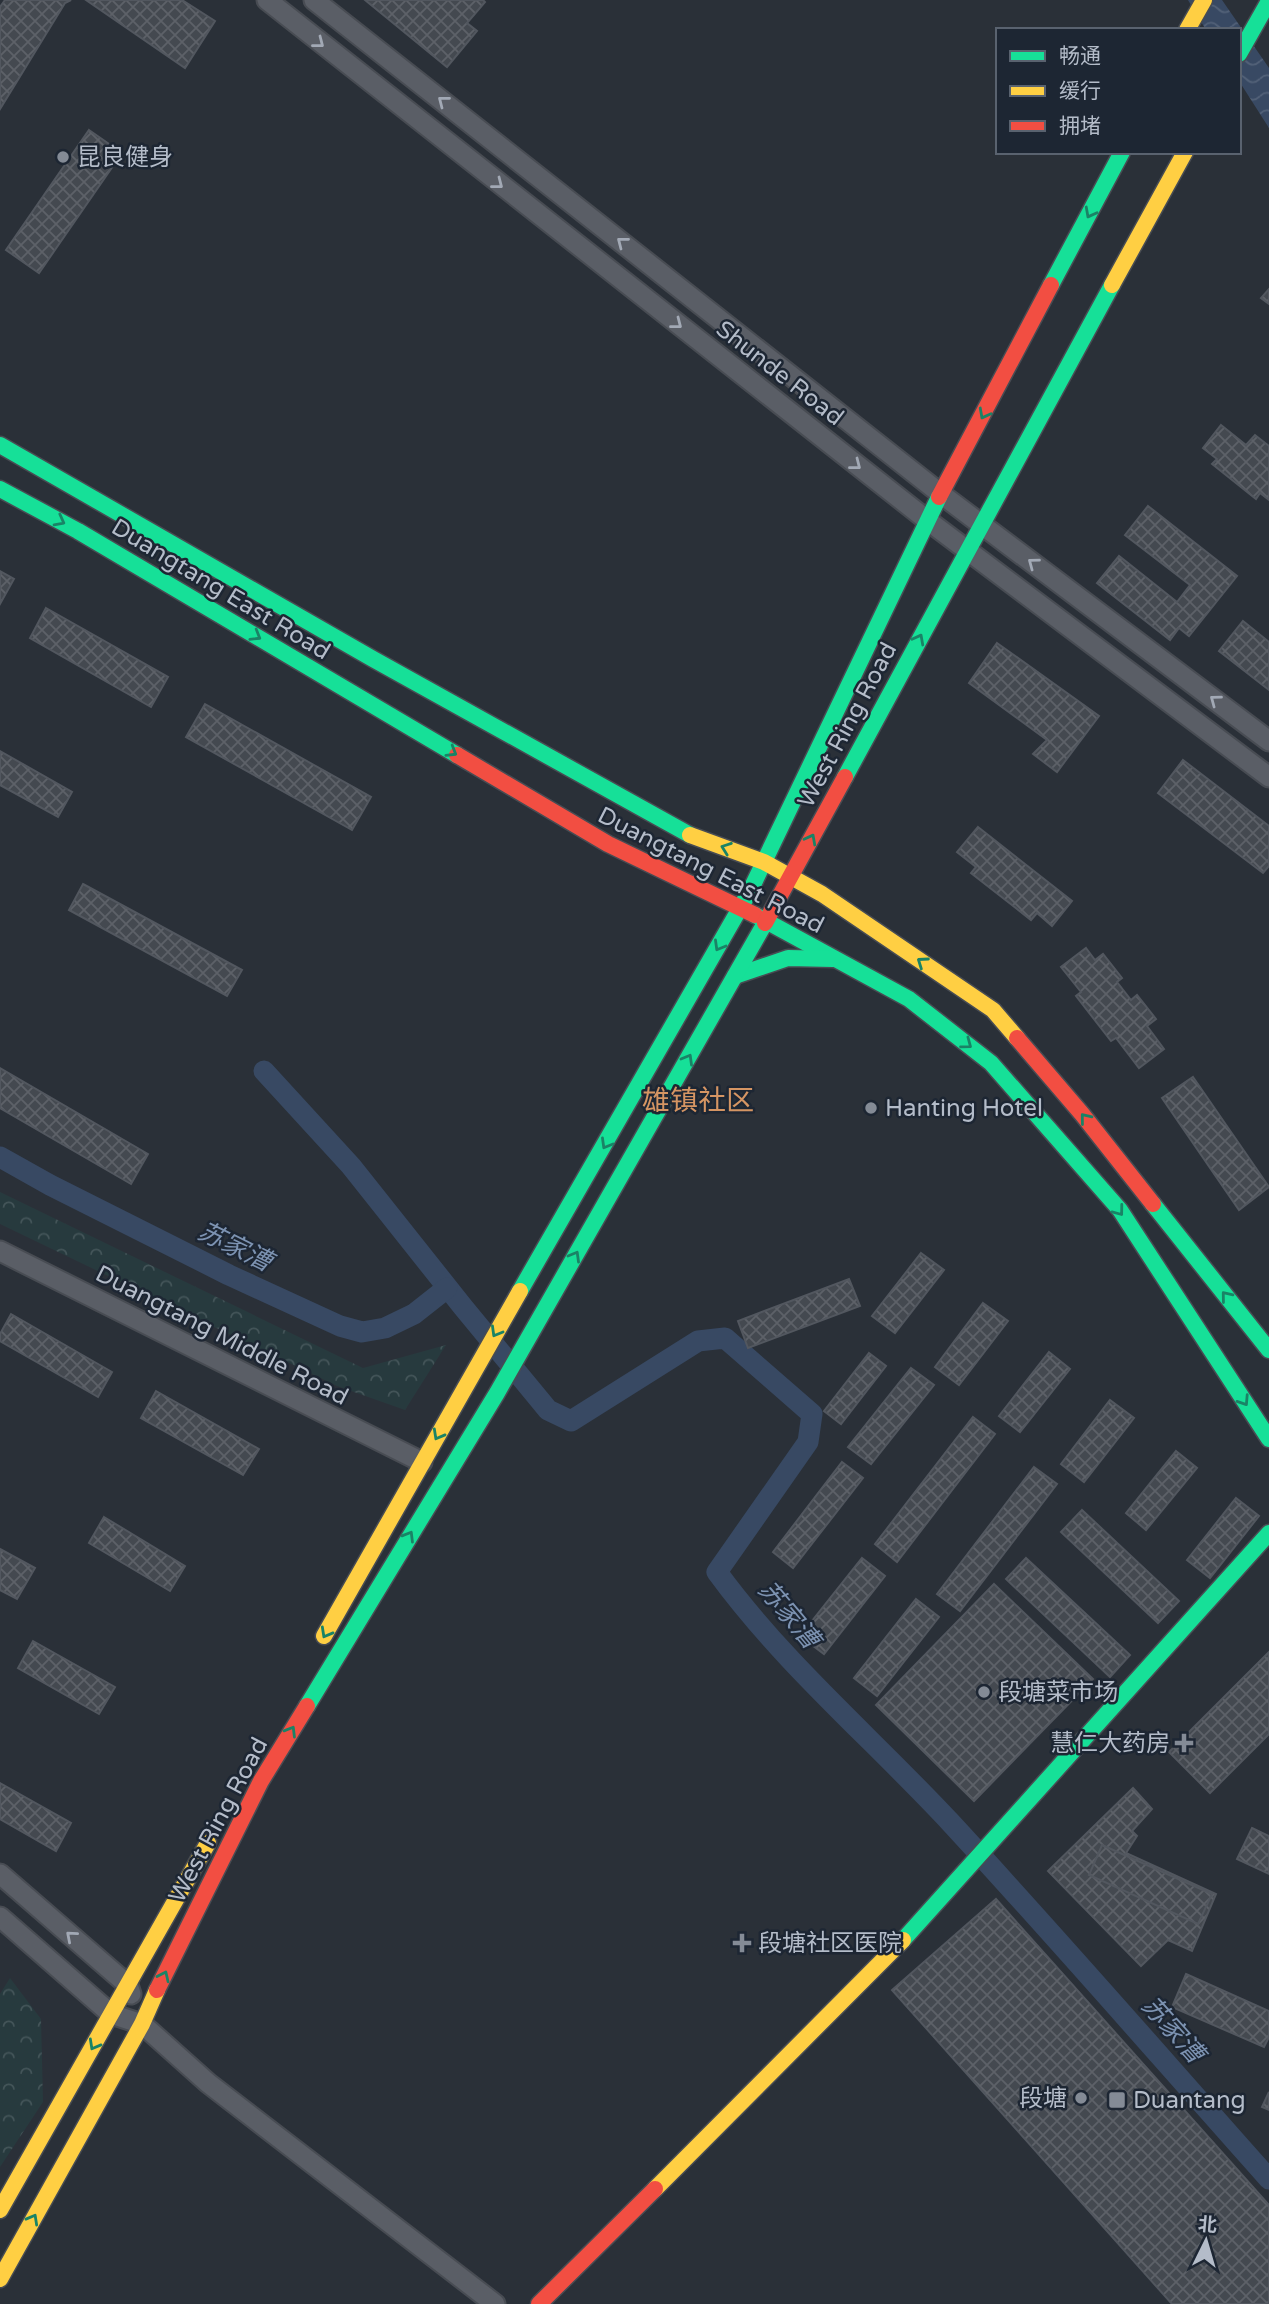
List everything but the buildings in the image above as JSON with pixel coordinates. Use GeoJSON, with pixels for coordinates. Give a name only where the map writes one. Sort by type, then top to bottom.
{"type":"FeatureCollection","features":[{"type":"Feature","properties":{"kind":"main road"},"geometry":{"type":"LineString","coordinates":[[1189,28],[1204,0]]}},
{"type":"Feature","properties":{"kind":"main road"},"geometry":{"type":"LineString","coordinates":[[1241,50],[1269,1]]}},
{"type":"Feature","properties":{"kind":"main road","name":"West Ring Road"},"geometry":{"type":"LineString","coordinates":[[422,1462],[741,907],[927,520],[1121,154]]}},
{"type":"Feature","properties":{"kind":"main road","name":"West Ring Road"},"geometry":{"type":"LineString","coordinates":[[0,2279],[142,2024],[261,1781],[497,1393],[767,921],[1184,154]]}},
{"type":"Feature","properties":{"kind":"main road","name":"Duangtang East Road"},"geometry":{"type":"LineString","coordinates":[[0,445],[373,659],[694,837],[764,862],[791,876],[822,894],[993,1010],[1082,1114],[1269,1350]]}},
{"type":"Feature","properties":{"kind":"main road","name":"Duangtang East Road"},"geometry":{"type":"LineString","coordinates":[[0,489],[78,531],[608,844],[741,907],[909,999],[991,1062],[1120,1210],[1269,1439]]}},
{"type":"Feature","properties":{"kind":"main road"},"geometry":{"type":"LineString","coordinates":[[735,976],[788,958],[833,959]]}},
{"type":"Feature","properties":{"kind":"main road"},"geometry":{"type":"LineString","coordinates":[[320,1644],[422,1462]]}},
{"type":"Feature","properties":{"kind":"main road"},"geometry":{"type":"LineString","coordinates":[[539,2304],[881,1964],[1269,1532]]}},
{"type":"Feature","properties":{"kind":"main road","name":"West Ring Road"},"geometry":{"type":"LineString","coordinates":[[0,2210],[217,1827]]}},
{"type":"Feature","properties":{"kind":"street","name":"Shunde Road"},"geometry":{"type":"LineString","coordinates":[[267,0],[927,520],[1269,777]]}},
{"type":"Feature","properties":{"kind":"street","name":"Shunde Road"},"geometry":{"type":"LineString","coordinates":[[314,0],[942,494],[1269,741]]}},
{"type":"Feature","properties":{"kind":"street","name":"Duangtang Middle Road"},"geometry":{"type":"LineString","coordinates":[[0,1251],[422,1462]]}},
{"type":"Feature","properties":{"kind":"street"},"geometry":{"type":"LineString","coordinates":[[0,1874],[128,1985],[142,2024]]}},
{"type":"Feature","properties":{"kind":"street"},"geometry":{"type":"LineString","coordinates":[[0,1917],[111,2014],[142,2024],[208,2083],[495,2304]]}},
{"type":"Feature","properties":{"kind":"green space"},"geometry":{"type":"Polygon","coordinates":[[[0,1192],[363,1368],[446,1345],[405,1410],[337,1386],[0,1224],[0,1192]]]}},
{"type":"Feature","properties":{"kind":"green space"},"geometry":{"type":"Polygon","coordinates":[[[10,1978],[41,2019],[43,2102],[0,2167],[0,1994],[10,1978]]]}},
{"type":"Feature","properties":{"kind":"water"},"geometry":{"type":"Polygon","coordinates":[[[1188,0],[1222,0],[1269,68],[1269,128],[1241,84],[1241,28],[1205,28],[1188,0]]]}},
{"type":"Feature","properties":{"kind":"waterway","name":"苏家漕"},"geometry":{"type":"LineString","coordinates":[[264,1071],[351,1166],[548,1410],[571,1421],[698,1341],[725,1338],[812,1414],[808,1442],[717,1572],[771,1639],[951,1823],[1269,2179]]}},
{"type":"Feature","properties":{"kind":"waterway","name":"苏家漕"},"geometry":{"type":"LineString","coordinates":[[0,1157],[229,1275],[340,1326],[362,1332],[385,1328],[414,1314],[447,1288]]}},
{"type":"Feature","properties":{"kind":"traffic: fast"},"geometry":{"type":"LineString","coordinates":[[1241,50],[1269,1]]}},
{"type":"Feature","properties":{"kind":"traffic: fast"},"geometry":{"type":"LineString","coordinates":[[1051,285],[1121,154]]}},
{"type":"Feature","properties":{"kind":"traffic: fast"},"geometry":{"type":"LineString","coordinates":[[845,777],[1112,285]]}},
{"type":"Feature","properties":{"kind":"traffic: fast"},"geometry":{"type":"LineString","coordinates":[[0,445],[373,659],[690,835]]}},
{"type":"Feature","properties":{"kind":"traffic: fast"},"geometry":{"type":"LineString","coordinates":[[0,489],[78,531],[457,755]]}},
{"type":"Feature","properties":{"kind":"traffic: fast"},"geometry":{"type":"LineString","coordinates":[[520,1291],[751,889],[939,497]]}},
{"type":"Feature","properties":{"kind":"traffic: fast"},"geometry":{"type":"LineString","coordinates":[[755,915],[909,999],[991,1063],[1120,1210],[1269,1439]]}},
{"type":"Feature","properties":{"kind":"traffic: fast"},"geometry":{"type":"LineString","coordinates":[[307,1706],[497,1393],[765,923]]}},
{"type":"Feature","properties":{"kind":"traffic: fast"},"geometry":{"type":"LineString","coordinates":[[735,976],[788,958],[833,959]]}},
{"type":"Feature","properties":{"kind":"traffic: fast"},"geometry":{"type":"LineString","coordinates":[[1153,1204],[1269,1350]]}},
{"type":"Feature","properties":{"kind":"traffic: fast"},"geometry":{"type":"LineString","coordinates":[[903,1940],[1269,1533]]}},
{"type":"Feature","properties":{"kind":"traffic: slow"},"geometry":{"type":"LineString","coordinates":[[1188,28],[1204,0]]}},
{"type":"Feature","properties":{"kind":"traffic: slow"},"geometry":{"type":"LineString","coordinates":[[1112,285],[1184,154]]}},
{"type":"Feature","properties":{"kind":"traffic: slow"},"geometry":{"type":"LineString","coordinates":[[690,835],[764,862],[822,894],[993,1010],[1017,1038]]}},
{"type":"Feature","properties":{"kind":"traffic: slow"},"geometry":{"type":"LineString","coordinates":[[324,1636],[520,1291]]}},
{"type":"Feature","properties":{"kind":"traffic: slow"},"geometry":{"type":"LineString","coordinates":[[0,2210],[208,1843]]}},
{"type":"Feature","properties":{"kind":"traffic: slow"},"geometry":{"type":"LineString","coordinates":[[655,2189],[903,1940]]}},
{"type":"Feature","properties":{"kind":"traffic: slow"},"geometry":{"type":"LineString","coordinates":[[0,2279],[142,2024],[157,1990]]}},
{"type":"Feature","properties":{"kind":"traffic: jam"},"geometry":{"type":"LineString","coordinates":[[939,497],[1051,285]]}},
{"type":"Feature","properties":{"kind":"traffic: jam"},"geometry":{"type":"LineString","coordinates":[[457,755],[608,844],[755,915]]}},
{"type":"Feature","properties":{"kind":"traffic: jam"},"geometry":{"type":"LineString","coordinates":[[765,923],[845,777]]}},
{"type":"Feature","properties":{"kind":"traffic: jam"},"geometry":{"type":"LineString","coordinates":[[1017,1038],[1082,1114],[1153,1204]]}},
{"type":"Feature","properties":{"kind":"traffic: jam"},"geometry":{"type":"LineString","coordinates":[[157,1990],[261,1781],[307,1706]]}},
{"type":"Feature","properties":{"kind":"traffic: jam"},"geometry":{"type":"LineString","coordinates":[[539,2304],[655,2189]]}},
{"type":"Feature","properties":{"kind":"place","name":"昆良健身"},"geometry":{"type":"Point","coordinates":[63,157]}},
{"type":"Feature","properties":{"kind":"place","name":"Hanting Hotel"},"geometry":{"type":"Point","coordinates":[871,1108]}},
{"type":"Feature","properties":{"kind":"place","name":"段塘菜市场"},"geometry":{"type":"Point","coordinates":[984,1692]}},
{"type":"Feature","properties":{"kind":"place","name":"慧仁大药房"},"geometry":{"type":"Point","coordinates":[1184,1743]}},
{"type":"Feature","properties":{"kind":"place","name":"段塘社区医院"},"geometry":{"type":"Point","coordinates":[742,1943]}},
{"type":"Feature","properties":{"kind":"place","name":"段塘"},"geometry":{"type":"Point","coordinates":[1081,2098]}},
{"type":"Feature","properties":{"kind":"place","name":"Duantang"},"geometry":{"type":"Point","coordinates":[1117,2100]}},
{"type":"Feature","properties":{"kind":"district","name":"雄镇社区"},"geometry":{"type":"Point","coordinates":[698,1100]}}]}
